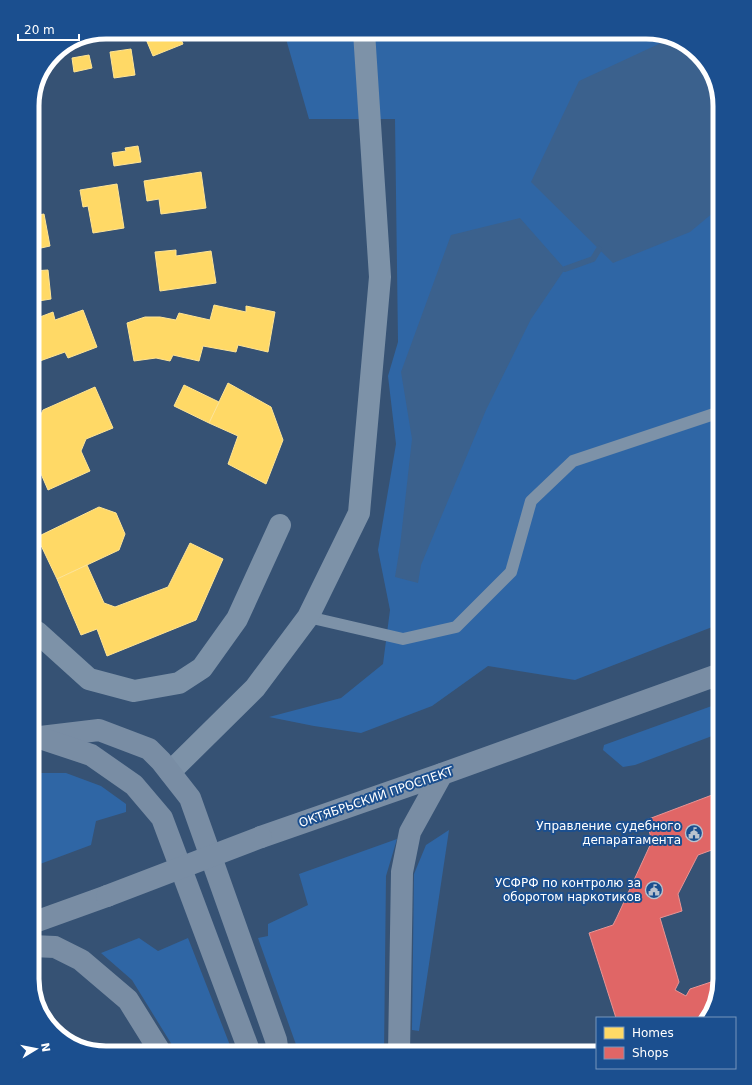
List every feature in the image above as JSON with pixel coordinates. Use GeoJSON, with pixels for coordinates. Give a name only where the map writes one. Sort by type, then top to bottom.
{"type":"FeatureCollection","features":[{"type":"Feature","properties":{"kind":"main road","name":"ОКТЯБРЬСКИЙ ПРОСПЕКТ"},"geometry":{"type":"LineString","coordinates":[[39,920],[107,896],[261,837],[713,677]]}},
{"type":"Feature","properties":{"kind":"main road"},"geometry":{"type":"LineString","coordinates":[[39,735],[99,730],[149,749],[161,761],[190,798],[277,1046]]}},
{"type":"Feature","properties":{"kind":"main road"},"geometry":{"type":"LineString","coordinates":[[39,738],[91,755],[134,785],[162,818],[247,1046]]}},
{"type":"Feature","properties":{"kind":"main road"},"geometry":{"type":"LineString","coordinates":[[399,1046],[402,872],[410,832],[442,774]]}},
{"type":"Feature","properties":{"kind":"main road"},"geometry":{"type":"LineString","coordinates":[[39,946],[55,947],[81,960],[128,1000],[157,1046]]}},
{"type":"Feature","properties":{"kind":"street"},"geometry":{"type":"LineString","coordinates":[[170,772],[255,688],[308,617],[359,513],[380,277],[364,39]]}},
{"type":"Feature","properties":{"kind":"street"},"geometry":{"type":"LineString","coordinates":[[39,634],[89,679],[134,691],[179,683],[202,668],[237,619],[280,525]]}},
{"type":"Feature","properties":{"kind":"lane"},"geometry":{"type":"LineString","coordinates":[[308,617],[403,639],[456,627],[511,572],[531,501],[573,461],[713,414]]}},
{"type":"Feature","properties":{"kind":"shaded area"},"geometry":{"type":"Polygon","coordinates":[[[286,39],[650,39],[659,40],[679,48],[687,53],[699,65],[711,89],[713,106],[713,627],[575,680],[488,666],[432,706],[361,733],[269,717],[341,698],[383,664],[390,610],[378,550],[396,444],[388,376],[398,342],[395,119],[309,119],[286,39]]]}},
{"type":"Feature","properties":{"kind":"shaded area"},"geometry":{"type":"Polygon","coordinates":[[[663,42],[679,48],[687,53],[699,65],[711,89],[713,106],[713,213],[690,232],[613,263],[531,182],[579,81],[663,42]]]}},
{"type":"Feature","properties":{"kind":"shaded area"},"geometry":{"type":"Polygon","coordinates":[[[520,218],[565,269],[531,319],[486,410],[421,565],[418,583],[395,577],[412,439],[401,372],[451,235],[520,218]]]}},
{"type":"Feature","properties":{"kind":"shaded area"},"geometry":{"type":"Polygon","coordinates":[[[713,706],[713,736],[635,765],[623,767],[603,750],[604,745],[713,706]]]}},
{"type":"Feature","properties":{"kind":"shaded area"},"geometry":{"type":"Polygon","coordinates":[[[39,773],[66,773],[101,786],[126,804],[126,812],[96,821],[91,845],[39,864],[39,773]]]}},
{"type":"Feature","properties":{"kind":"shaded area"},"geometry":{"type":"Polygon","coordinates":[[[449,830],[419,1031],[412,1030],[414,874],[426,845],[449,830]]]}},
{"type":"Feature","properties":{"kind":"shaded area"},"geometry":{"type":"Polygon","coordinates":[[[397,839],[386,876],[384,1046],[297,1046],[258,938],[268,936],[268,924],[308,905],[299,874],[397,839]]]}},
{"type":"Feature","properties":{"kind":"shaded area"},"geometry":{"type":"Polygon","coordinates":[[[139,938],[158,951],[188,938],[230,1046],[173,1046],[132,980],[101,953],[139,938]]]}},
{"type":"Feature","properties":{"kind":"building: Homes"},"geometry":{"type":"Polygon","coordinates":[[[146,39],[181,39],[183,44],[153,56],[146,39]]]}},
{"type":"Feature","properties":{"kind":"building: Homes"},"geometry":{"type":"Polygon","coordinates":[[[131,49],[135,75],[114,78],[110,52],[131,49]]]}},
{"type":"Feature","properties":{"kind":"building: Homes"},"geometry":{"type":"Polygon","coordinates":[[[89,55],[92,68],[74,72],[72,58],[89,55]]]}},
{"type":"Feature","properties":{"kind":"building: Homes"},"geometry":{"type":"Polygon","coordinates":[[[138,146],[141,162],[114,166],[112,153],[126,151],[125,148],[138,146]]]}},
{"type":"Feature","properties":{"kind":"building: Homes"},"geometry":{"type":"Polygon","coordinates":[[[201,172],[206,208],[161,214],[159,199],[147,201],[144,181],[201,172]]]}},
{"type":"Feature","properties":{"kind":"building: Homes"},"geometry":{"type":"Polygon","coordinates":[[[117,184],[124,228],[93,233],[88,206],[83,207],[80,190],[117,184]]]}},
{"type":"Feature","properties":{"kind":"building: Homes"},"geometry":{"type":"Polygon","coordinates":[[[44,214],[50,246],[39,248],[39,215],[44,214]]]}},
{"type":"Feature","properties":{"kind":"building: Homes"},"geometry":{"type":"Polygon","coordinates":[[[176,250],[176,256],[211,251],[216,283],[160,291],[155,252],[176,250]]]}},
{"type":"Feature","properties":{"kind":"building: Homes"},"geometry":{"type":"Polygon","coordinates":[[[48,270],[51,299],[39,301],[39,271],[48,270]]]}},
{"type":"Feature","properties":{"kind":"building: Homes"},"geometry":{"type":"Polygon","coordinates":[[[214,305],[246,312],[246,306],[275,312],[268,352],[238,345],[236,352],[203,346],[199,361],[173,355],[170,361],[156,358],[134,361],[127,323],[145,317],[160,317],[176,320],[179,313],[210,320],[214,305]]]}},
{"type":"Feature","properties":{"kind":"building: Homes"},"geometry":{"type":"Polygon","coordinates":[[[83,310],[97,347],[68,358],[65,352],[39,361],[39,317],[53,312],[55,320],[83,310]]]}},
{"type":"Feature","properties":{"kind":"building: Homes"},"geometry":{"type":"Polygon","coordinates":[[[228,383],[271,407],[283,440],[266,484],[228,464],[238,436],[209,423],[228,383]]]}},
{"type":"Feature","properties":{"kind":"building: Homes"},"geometry":{"type":"Polygon","coordinates":[[[184,385],[219,402],[209,423],[174,406],[184,385]]]}},
{"type":"Feature","properties":{"kind":"building: Homes"},"geometry":{"type":"Polygon","coordinates":[[[95,387],[113,428],[86,439],[81,451],[90,471],[48,490],[39,469],[39,418],[43,410],[95,387]]]}},
{"type":"Feature","properties":{"kind":"building: Homes"},"geometry":{"type":"Polygon","coordinates":[[[99,507],[116,513],[125,534],[119,550],[57,579],[39,541],[39,536],[99,507]]]}},
{"type":"Feature","properties":{"kind":"building: Homes"},"geometry":{"type":"Polygon","coordinates":[[[190,543],[223,559],[196,620],[107,656],[97,629],[81,635],[57,579],[87,565],[104,603],[115,607],[168,587],[190,543]]]}},
{"type":"Feature","properties":{"kind":"building: Shops"},"geometry":{"type":"Polygon","coordinates":[[[713,795],[713,850],[698,855],[678,894],[682,911],[660,918],[679,982],[675,990],[686,996],[690,989],[713,981],[711,996],[701,1017],[616,1017],[589,933],[613,925],[652,841],[646,820],[713,795]]]}},
{"type":"Feature","properties":{"kind":"waterway"},"geometry":{"type":"LineString","coordinates":[[565,269],[593,259],[599,249]]}},
{"type":"Feature","properties":{"kind":"place","name":"Управление судебного депаратамента"},"geometry":{"type":"Point","coordinates":[694,833]}},
{"type":"Feature","properties":{"kind":"place","name":"УСФРФ по контролю за оборотом наркотиков"},"geometry":{"type":"Point","coordinates":[654,890]}}]}
